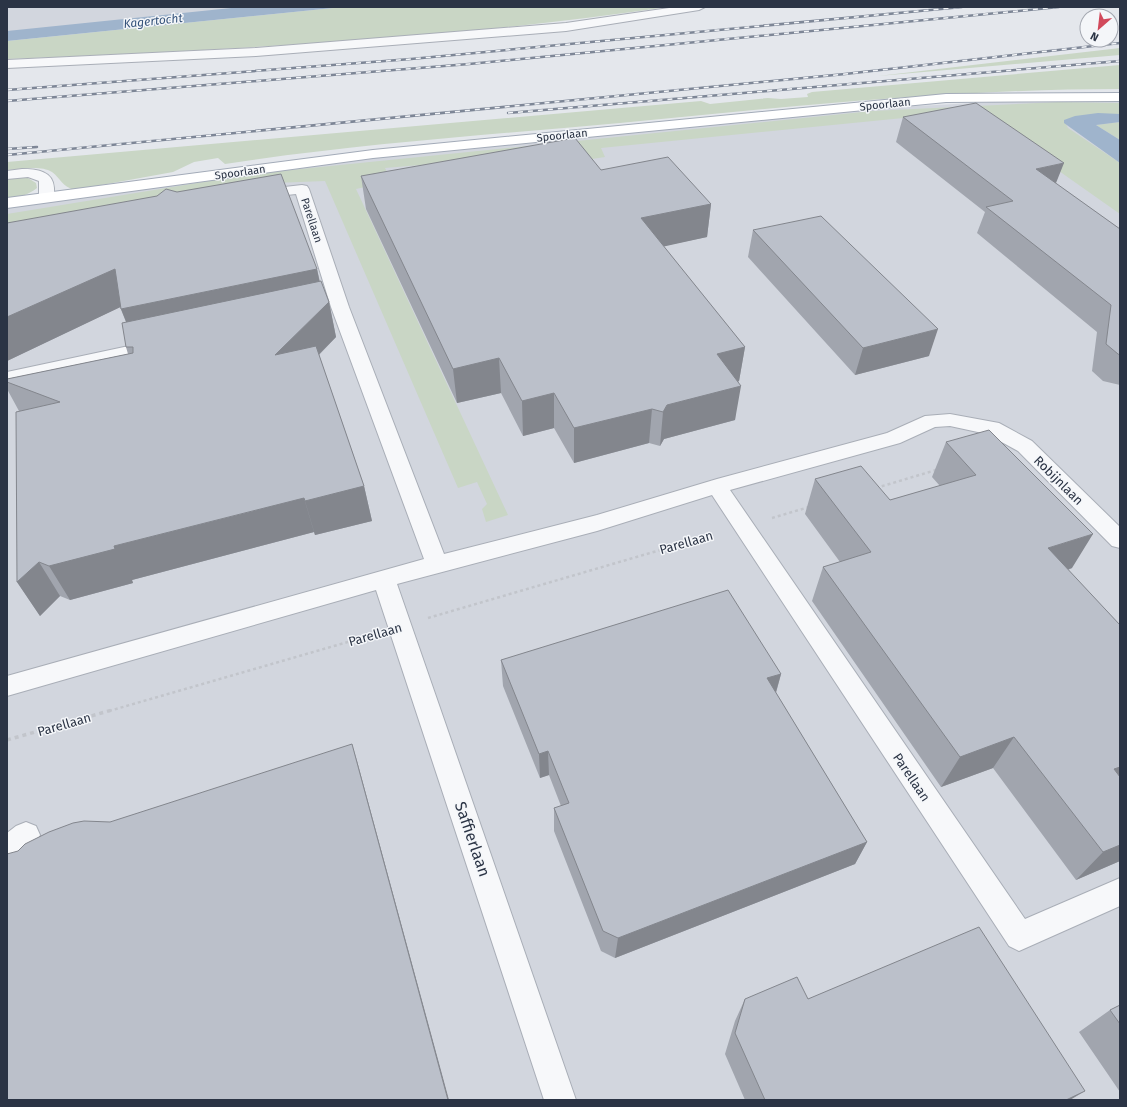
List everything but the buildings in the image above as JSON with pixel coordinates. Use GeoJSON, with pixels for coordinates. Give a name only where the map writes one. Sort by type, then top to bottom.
{"type":"FeatureCollection","features":[{"type":"Feature","properties":{"kind":"main road","name":"Spoorlaan"},"geometry":{"type":"LineString","coordinates":[[7,203],[373,154],[946,98],[1120,98]]}},
{"type":"Feature","properties":{"kind":"street"},"geometry":{"type":"LineString","coordinates":[[7,64],[256,52],[566,27],[699,7]]}},
{"type":"Feature","properties":{"kind":"street"},"geometry":{"type":"LineString","coordinates":[[7,175],[30,173],[41,175],[46,180],[46,197]]}},
{"type":"Feature","properties":{"kind":"street","name":"Parellaan"},"geometry":{"type":"LineString","coordinates":[[241,196],[302,189],[332,309],[436,564]]}},
{"type":"Feature","properties":{"kind":"street"},"geometry":{"type":"LineString","coordinates":[[7,378],[170,343]]}},
{"type":"Feature","properties":{"kind":"street","name":"Robijnlaan"},"geometry":{"type":"LineString","coordinates":[[717,486],[893,438],[932,421],[950,420],[992,428],[1025,446],[1120,540]]}},
{"type":"Feature","properties":{"kind":"street"},"geometry":{"type":"LineString","coordinates":[[7,686],[436,564],[597,522],[717,486]]}},
{"type":"Feature","properties":{"kind":"street","name":"Parellaan"},"geometry":{"type":"LineString","coordinates":[[717,486],[1019,936],[1120,892]]}},
{"type":"Feature","properties":{"kind":"street","name":"Saffierlaan"},"geometry":{"type":"LineString","coordinates":[[384,579],[560,1100]]}},
{"type":"Feature","properties":{"kind":"path"},"geometry":{"type":"LineString","coordinates":[[871,489],[939,470]]}},
{"type":"Feature","properties":{"kind":"path","name":"Parellaan"},"geometry":{"type":"LineString","coordinates":[[7,740],[811,507]]}},
{"type":"Feature","properties":{"kind":"shaded area"},"geometry":{"type":"Polygon","coordinates":[[[7,7],[281,7],[7,35],[7,7]]]}},
{"type":"Feature","properties":{"kind":"shaded area"},"geometry":{"type":"Polygon","coordinates":[[[1050,99],[1120,99],[1120,1100],[7,1100],[7,208],[215,171],[841,110],[1050,99]]]}},
{"type":"Feature","properties":{"kind":"green space"},"geometry":{"type":"Polygon","coordinates":[[[343,7],[668,7],[503,27],[338,42],[173,52],[7,59],[7,41],[343,7]]]}},
{"type":"Feature","properties":{"kind":"green space"},"geometry":{"type":"Polygon","coordinates":[[[1120,48],[1120,55],[878,76],[1120,48]]]}},
{"type":"Feature","properties":{"kind":"green space"},"geometry":{"type":"Polygon","coordinates":[[[1120,65],[1120,89],[995,92],[870,100],[373,145],[225,164],[218,158],[194,162],[173,172],[74,190],[64,184],[52,172],[47,170],[30,168],[7,170],[7,162],[701,101],[710,104],[768,98],[781,99],[808,97],[807,94],[812,92],[1120,65]]]}},
{"type":"Feature","properties":{"kind":"green space"},"geometry":{"type":"Polygon","coordinates":[[[1058,102],[1120,103],[1120,114],[1087,115],[1064,120],[1068,128],[1120,163],[1120,214],[974,111],[601,148],[605,157],[592,159],[585,151],[385,168],[392,181],[356,189],[508,515],[486,522],[482,509],[487,504],[477,482],[458,488],[325,181],[275,183],[7,231],[7,214],[252,174],[872,111],[1058,102]]]}},
{"type":"Feature","properties":{"kind":"green space"},"geometry":{"type":"Polygon","coordinates":[[[1120,122],[1120,140],[1096,125],[1120,122]]]}},
{"type":"Feature","properties":{"kind":"green space"},"geometry":{"type":"Polygon","coordinates":[[[7,178],[28,178],[36,183],[37,188],[23,196],[7,199],[7,178]]]}},
{"type":"Feature","properties":{"kind":"water","name":"Kagertocht"},"geometry":{"type":"Polygon","coordinates":[[[241,7],[343,7],[7,41],[7,31],[241,7]]]}},
{"type":"Feature","properties":{"kind":"water"},"geometry":{"type":"Polygon","coordinates":[[[1098,113],[1120,114],[1120,122],[1096,125],[1120,140],[1120,163],[1064,123],[1064,120],[1075,116],[1098,113]]]}},
{"type":"Feature","properties":{"kind":"railway"},"geometry":{"type":"LineString","coordinates":[[7,90],[411,59],[962,7]]}},
{"type":"Feature","properties":{"kind":"railway"},"geometry":{"type":"LineString","coordinates":[[7,101],[469,64],[1059,7]]}},
{"type":"Feature","properties":{"kind":"railway"},"geometry":{"type":"LineString","coordinates":[[7,155],[845,74],[1120,43]]}},
{"type":"Feature","properties":{"kind":"railway"},"geometry":{"type":"LineString","coordinates":[[508,113],[1120,61]]}},
{"type":"Feature","properties":{"kind":"railway"},"geometry":{"type":"LineString","coordinates":[[7,149],[37,147]]}}]}
